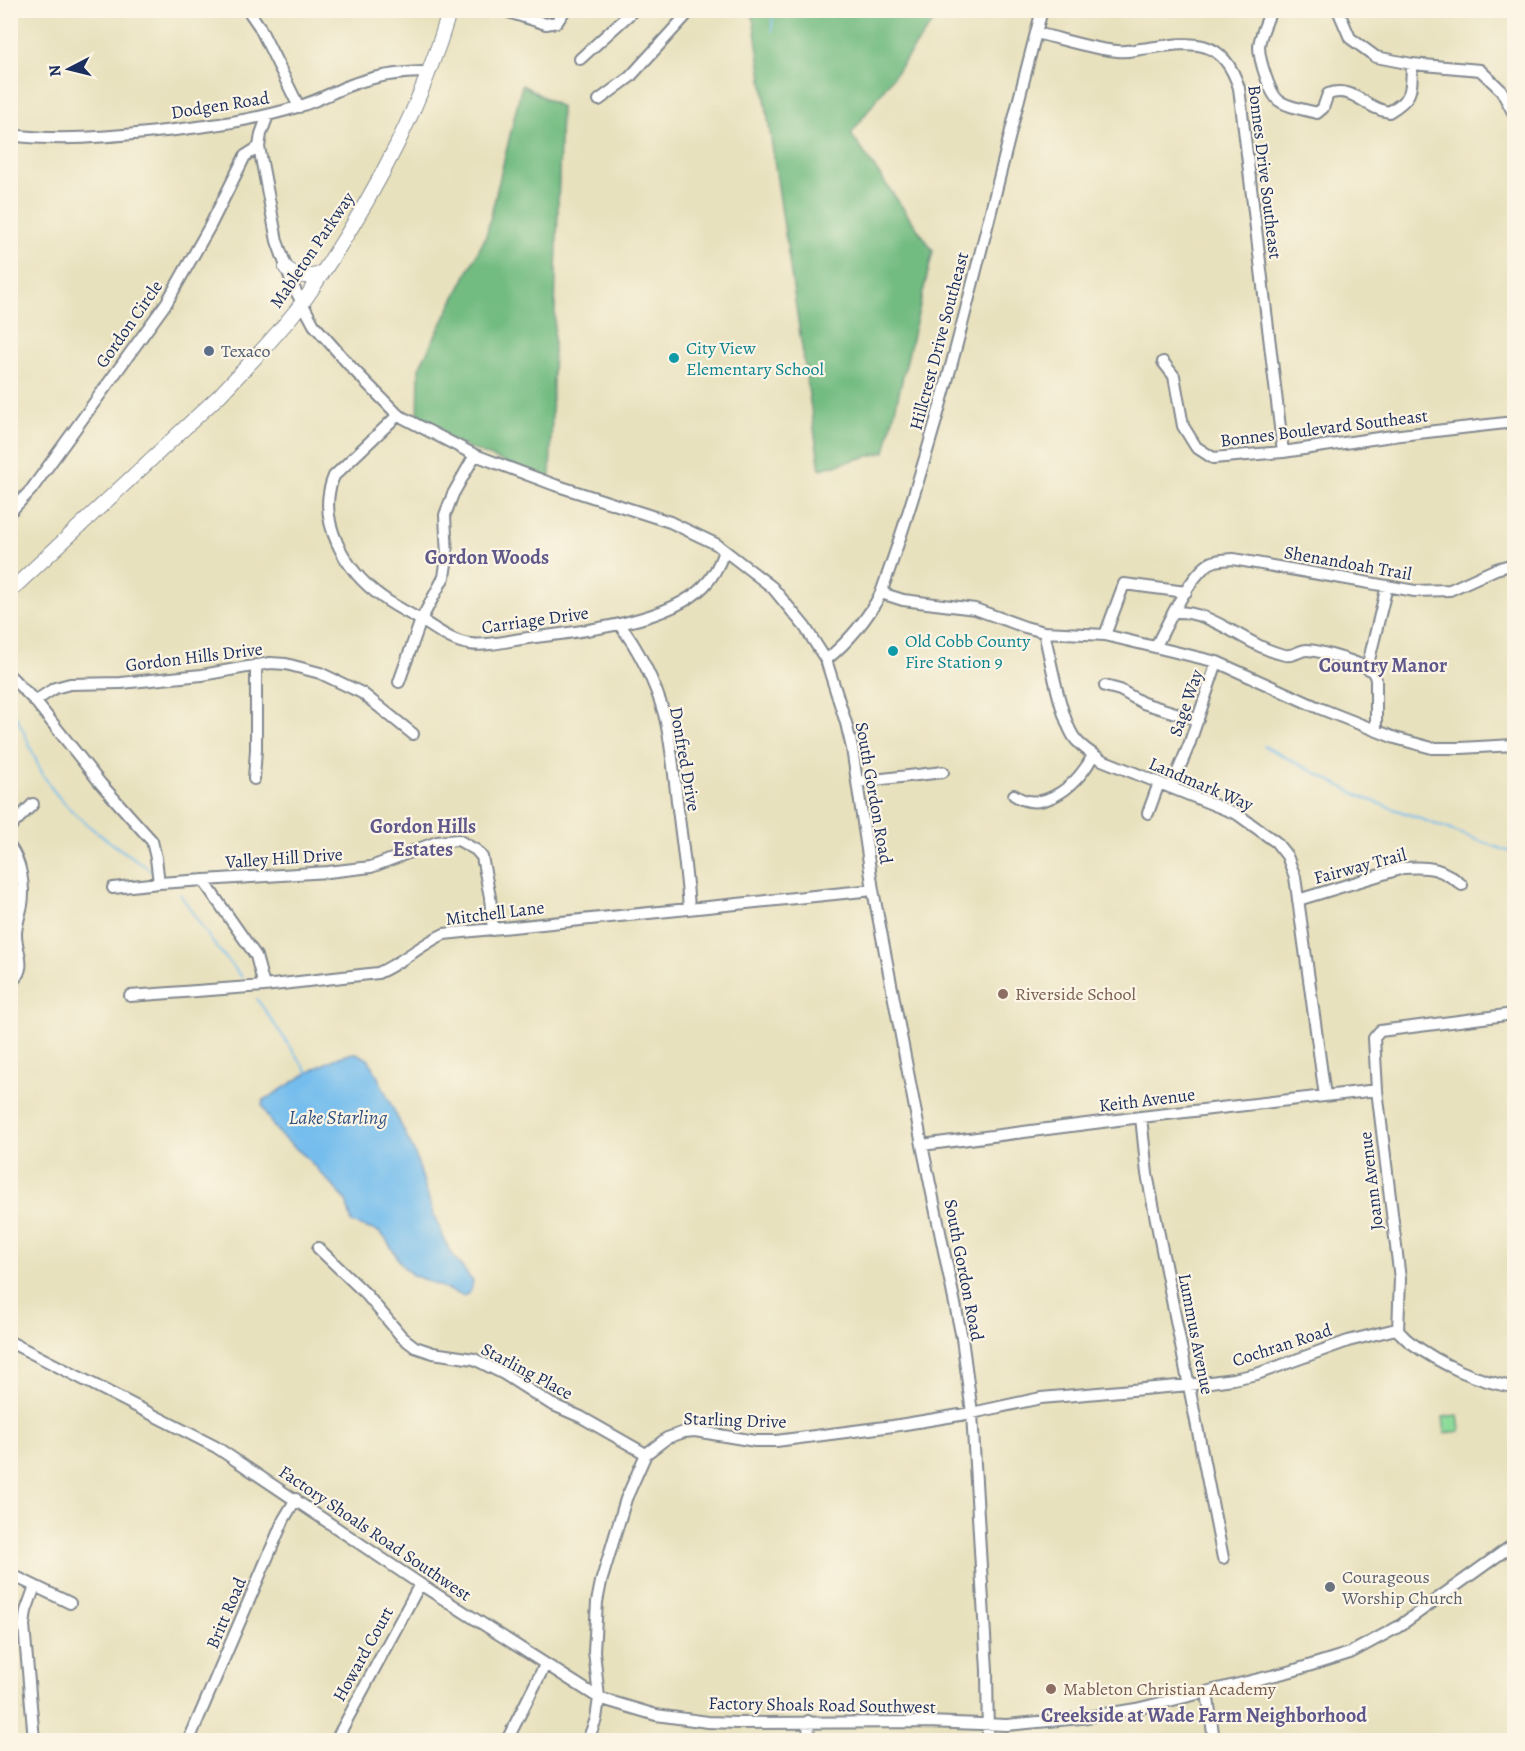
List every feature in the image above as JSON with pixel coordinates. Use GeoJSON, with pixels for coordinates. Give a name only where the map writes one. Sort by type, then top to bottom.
{"type":"FeatureCollection","features":[{"type":"Feature","properties":{"kind":"main road","name":"Mableton Parkway"},"geometry":{"type":"LineString","coordinates":[[10,591],[220,395],[302,304],[355,223],[387,168],[429,72],[450,10]]}},
{"type":"Feature","properties":{"kind":"main road"},"geometry":{"type":"LineString","coordinates":[[286,268],[295,276],[301,277],[322,274]]}},
{"type":"Feature","properties":{"kind":"street"},"geometry":{"type":"LineString","coordinates":[[248,10],[259,26],[299,107]]}},
{"type":"Feature","properties":{"kind":"street"},"geometry":{"type":"LineString","coordinates":[[502,10],[546,24],[557,22],[565,10]]}},
{"type":"Feature","properties":{"kind":"street"},"geometry":{"type":"LineString","coordinates":[[580,59],[634,10]]}},
{"type":"Feature","properties":{"kind":"street"},"geometry":{"type":"LineString","coordinates":[[599,100],[630,78],[691,10]]}},
{"type":"Feature","properties":{"kind":"street","name":"Hillcrest Drive Southeast"},"geometry":{"type":"LineString","coordinates":[[826,660],[841,648],[865,621],[881,593],[909,517],[999,185],[1042,10]]}},
{"type":"Feature","properties":{"kind":"street"},"geometry":{"type":"LineString","coordinates":[[1271,10],[1259,49],[1274,98],[1282,103],[1317,113],[1323,108],[1328,94],[1338,91],[1355,95],[1370,105],[1389,112],[1401,105],[1411,93],[1412,64]]}},
{"type":"Feature","properties":{"kind":"street"},"geometry":{"type":"LineString","coordinates":[[1338,10],[1350,38],[1376,57],[1412,64],[1480,70],[1501,90],[1515,114]]}},
{"type":"Feature","properties":{"kind":"street","name":"Bonnes Drive Southeast"},"geometry":{"type":"LineString","coordinates":[[1036,33],[1120,52],[1181,44],[1206,46],[1221,54],[1233,70],[1239,88],[1283,452]]}},
{"type":"Feature","properties":{"kind":"street","name":"Dodgen Road"},"geometry":{"type":"LineString","coordinates":[[10,135],[64,138],[189,128],[268,115],[299,107],[350,85],[408,72],[429,72]]}},
{"type":"Feature","properties":{"kind":"street"},"geometry":{"type":"LineString","coordinates":[[259,147],[268,115]]}},
{"type":"Feature","properties":{"kind":"street","name":"South Gordon Road"},"geometry":{"type":"LineString","coordinates":[[259,147],[272,216],[286,268],[302,304],[314,325],[398,415],[475,455],[693,532],[724,551],[771,587],[805,627],[826,660],[846,723],[873,890],[922,1145],[951,1280],[972,1413],[988,1740]]}},
{"type":"Feature","properties":{"kind":"street","name":"Gordon Circle"},"geometry":{"type":"LineString","coordinates":[[10,512],[31,490],[167,302],[210,226],[245,156],[259,147]]}},
{"type":"Feature","properties":{"kind":"street","name":"Bonnes Boulevard Southeast"},"geometry":{"type":"LineString","coordinates":[[1163,362],[1174,376],[1183,426],[1196,447],[1213,458],[1283,452],[1392,436],[1515,422]]}},
{"type":"Feature","properties":{"kind":"street","name":"Carriage Drive"},"geometry":{"type":"LineString","coordinates":[[398,415],[334,476],[330,485],[328,513],[332,533],[341,550],[365,583],[381,597],[457,640],[477,645],[598,629],[661,612],[702,589],[714,572],[724,551]]}},
{"type":"Feature","properties":{"kind":"street"},"geometry":{"type":"LineString","coordinates":[[399,682],[421,620],[444,577],[447,557],[445,515],[453,494],[475,455]]}},
{"type":"Feature","properties":{"kind":"street","name":"Shenandoah Trail"},"geometry":{"type":"LineString","coordinates":[[1156,646],[1186,592],[1206,566],[1217,560],[1233,560],[1415,591],[1450,590],[1496,569],[1515,564]]}},
{"type":"Feature","properties":{"kind":"street"},"geometry":{"type":"LineString","coordinates":[[1106,635],[1124,584],[1186,592]]}},
{"type":"Feature","properties":{"kind":"street"},"geometry":{"type":"LineString","coordinates":[[1367,668],[1387,586]]}},
{"type":"Feature","properties":{"kind":"street"},"geometry":{"type":"LineString","coordinates":[[881,593],[903,600],[975,609],[1044,632],[1106,635],[1217,662],[1319,708],[1395,738],[1432,748],[1515,745]]}},
{"type":"Feature","properties":{"kind":"street"},"geometry":{"type":"LineString","coordinates":[[1174,612],[1197,614],[1271,650],[1287,655],[1304,650],[1316,650],[1367,668],[1374,673],[1376,680],[1376,730]]}},
{"type":"Feature","properties":{"kind":"street","name":"Donfred Drive"},"geometry":{"type":"LineString","coordinates":[[619,624],[644,665],[664,714],[686,861],[689,909]]}},
{"type":"Feature","properties":{"kind":"street","name":"Landmark Way"},"geometry":{"type":"LineString","coordinates":[[1044,632],[1064,712],[1074,738],[1093,754],[1237,814],[1276,842],[1287,856],[1295,877],[1325,1096]]}},
{"type":"Feature","properties":{"kind":"street","name":"Sage Way"},"geometry":{"type":"LineString","coordinates":[[1171,788],[1198,720],[1217,662]]}},
{"type":"Feature","properties":{"kind":"street","name":"Gordon Hills Drive"},"geometry":{"type":"LineString","coordinates":[[35,701],[55,688],[70,684],[202,675],[256,665],[286,664],[320,673],[362,693],[413,734]]}},
{"type":"Feature","properties":{"kind":"street"},"geometry":{"type":"LineString","coordinates":[[254,778],[256,665]]}},
{"type":"Feature","properties":{"kind":"street"},"geometry":{"type":"LineString","coordinates":[[10,676],[35,701],[101,784],[152,841],[159,883]]}},
{"type":"Feature","properties":{"kind":"street"},"geometry":{"type":"LineString","coordinates":[[1106,686],[1120,690],[1143,703],[1198,720]]}},
{"type":"Feature","properties":{"kind":"street"},"geometry":{"type":"LineString","coordinates":[[1014,795],[1023,800],[1040,801],[1068,788],[1088,766],[1093,754]]}},
{"type":"Feature","properties":{"kind":"street"},"geometry":{"type":"LineString","coordinates":[[857,782],[943,772]]}},
{"type":"Feature","properties":{"kind":"street"},"geometry":{"type":"LineString","coordinates":[[1148,813],[1160,783]]}},
{"type":"Feature","properties":{"kind":"street"},"geometry":{"type":"LineString","coordinates":[[10,827],[33,804]]}},
{"type":"Feature","properties":{"kind":"street","name":"Valley Hill Drive"},"geometry":{"type":"LineString","coordinates":[[113,888],[371,867],[437,842],[458,840],[476,850],[482,857],[490,897],[493,930]]}},
{"type":"Feature","properties":{"kind":"street"},"geometry":{"type":"LineString","coordinates":[[10,847],[20,867],[22,902],[16,935],[21,965],[18,976],[10,984]]}},
{"type":"Feature","properties":{"kind":"street","name":"Fairway Trail"},"geometry":{"type":"LineString","coordinates":[[1298,900],[1403,868],[1432,867],[1444,872],[1462,885]]}},
{"type":"Feature","properties":{"kind":"street"},"geometry":{"type":"LineString","coordinates":[[204,880],[256,956],[264,986]]}},
{"type":"Feature","properties":{"kind":"street","name":"Mitchell Lane"},"geometry":{"type":"LineString","coordinates":[[130,996],[264,986],[378,973],[405,959],[426,942],[444,934],[873,890]]}},
{"type":"Feature","properties":{"kind":"street","name":"Joann Avenue"},"geometry":{"type":"LineString","coordinates":[[1398,1330],[1400,1280],[1377,1090],[1374,1038],[1380,1031],[1515,1014]]}},
{"type":"Feature","properties":{"kind":"street","name":"Keith Avenue"},"geometry":{"type":"LineString","coordinates":[[922,1145],[1377,1090]]}},
{"type":"Feature","properties":{"kind":"street","name":"Lummus Avenue"},"geometry":{"type":"LineString","coordinates":[[1141,1117],[1147,1174],[1223,1558]]}},
{"type":"Feature","properties":{"kind":"street","name":"Starling Place"},"geometry":{"type":"LineString","coordinates":[[318,1248],[366,1294],[402,1337],[415,1347],[433,1353],[474,1359],[504,1374],[551,1404],[581,1417],[646,1454]]}},
{"type":"Feature","properties":{"kind":"street"},"geometry":{"type":"LineString","coordinates":[[1398,1330],[1408,1341],[1442,1362],[1485,1381],[1515,1387]]}},
{"type":"Feature","properties":{"kind":"street","name":"Cochran Road"},"geometry":{"type":"LineString","coordinates":[[972,1413],[1041,1398],[1189,1385],[1257,1374],[1348,1341],[1374,1333],[1398,1330]]}},
{"type":"Feature","properties":{"kind":"street","name":"Factory Shoals Road Southwest"},"geometry":{"type":"LineString","coordinates":[[11,1344],[213,1445],[420,1584],[599,1698],[656,1715],[708,1722],[927,1722],[989,1726],[1081,1718],[1136,1709],[1322,1663],[1377,1640],[1426,1609],[1515,1544]]}},
{"type":"Feature","properties":{"kind":"street","name":"Starling Drive"},"geometry":{"type":"LineString","coordinates":[[646,1454],[667,1438],[684,1432],[716,1433],[755,1441],[776,1441],[972,1413]]}},
{"type":"Feature","properties":{"kind":"street"},"geometry":{"type":"LineString","coordinates":[[588,1740],[596,1719],[599,1698],[594,1651],[597,1602],[618,1523],[646,1454]]}},
{"type":"Feature","properties":{"kind":"street","name":"Britt Road"},"geometry":{"type":"LineString","coordinates":[[189,1740],[284,1519],[296,1499]]}},
{"type":"Feature","properties":{"kind":"street"},"geometry":{"type":"LineString","coordinates":[[10,1574],[70,1603]]}},
{"type":"Feature","properties":{"kind":"street","name":"Howard Court"},"geometry":{"type":"LineString","coordinates":[[336,1740],[420,1584]]}},
{"type":"Feature","properties":{"kind":"street"},"geometry":{"type":"LineString","coordinates":[[34,1740],[24,1625],[26,1611],[35,1586]]}},
{"type":"Feature","properties":{"kind":"street"},"geometry":{"type":"LineString","coordinates":[[507,1740],[545,1665]]}},
{"type":"Feature","properties":{"kind":"street"},"geometry":{"type":"LineString","coordinates":[[1207,1692],[1214,1740]]}},
{"type":"Feature","properties":{"kind":"street"},"geometry":{"type":"LineString","coordinates":[[808,1721],[808,1740]]}},
{"type":"Feature","properties":{"kind":"green space"},"geometry":{"type":"Polygon","coordinates":[[[752,11],[941,11],[851,134],[933,251],[885,452],[820,469],[752,11]]]}},
{"type":"Feature","properties":{"kind":"green space"},"geometry":{"type":"Polygon","coordinates":[[[522,85],[561,107],[550,480],[418,428],[419,368],[486,236],[522,85]]]}},
{"type":"Feature","properties":{"kind":"green space"},"geometry":{"type":"Polygon","coordinates":[[[1458,1415],[1460,1431],[1445,1433],[1443,1417],[1458,1415]]]}},
{"type":"Feature","properties":{"kind":"water","name":"Lake Starling"},"geometry":{"type":"Polygon","coordinates":[[[356,1053],[368,1059],[372,1065],[415,1154],[433,1213],[449,1250],[473,1282],[469,1293],[463,1296],[411,1274],[379,1232],[352,1223],[346,1200],[306,1157],[280,1135],[262,1105],[264,1100],[322,1065],[356,1053]]]}},
{"type":"Feature","properties":{"kind":"waterway"},"geometry":{"type":"LineString","coordinates":[[772,31],[773,10]]}},
{"type":"Feature","properties":{"kind":"waterway"},"geometry":{"type":"LineString","coordinates":[[10,707],[45,778],[66,805],[94,830],[154,872]]}},
{"type":"Feature","properties":{"kind":"waterway"},"geometry":{"type":"LineString","coordinates":[[1264,746],[1362,797],[1507,851],[1514,849]]}},
{"type":"Feature","properties":{"kind":"waterway"},"geometry":{"type":"LineString","coordinates":[[180,894],[213,943],[242,977]]}},
{"type":"Feature","properties":{"kind":"waterway"},"geometry":{"type":"LineString","coordinates":[[257,999],[309,1074]]}},
{"type":"Feature","properties":{"kind":"place","name":"Texaco"},"geometry":{"type":"Point","coordinates":[209,351]}},
{"type":"Feature","properties":{"kind":"place","name":"City View Elementary School"},"geometry":{"type":"Point","coordinates":[674,358]}},
{"type":"Feature","properties":{"kind":"place","name":"Old Cobb County Fire Station 9"},"geometry":{"type":"Point","coordinates":[893,651]}},
{"type":"Feature","properties":{"kind":"place","name":"Riverside School"},"geometry":{"type":"Point","coordinates":[1003,994]}},
{"type":"Feature","properties":{"kind":"place","name":"Courageous Worship Church"},"geometry":{"type":"Point","coordinates":[1330,1587]}},
{"type":"Feature","properties":{"kind":"place","name":"Mableton Christian Academy"},"geometry":{"type":"Point","coordinates":[1051,1689]}},
{"type":"Feature","properties":{"kind":"district","name":"Gordon Woods"},"geometry":{"type":"Point","coordinates":[487,557]}},
{"type":"Feature","properties":{"kind":"district","name":"Country Manor"},"geometry":{"type":"Point","coordinates":[1383,665]}},
{"type":"Feature","properties":{"kind":"district","name":"Gordon Hills Estates"},"geometry":{"type":"Point","coordinates":[423,838]}},
{"type":"Feature","properties":{"kind":"district","name":"Creekside at Wade Farm Neighborhood"},"geometry":{"type":"Point","coordinates":[1204,1715]}}]}
